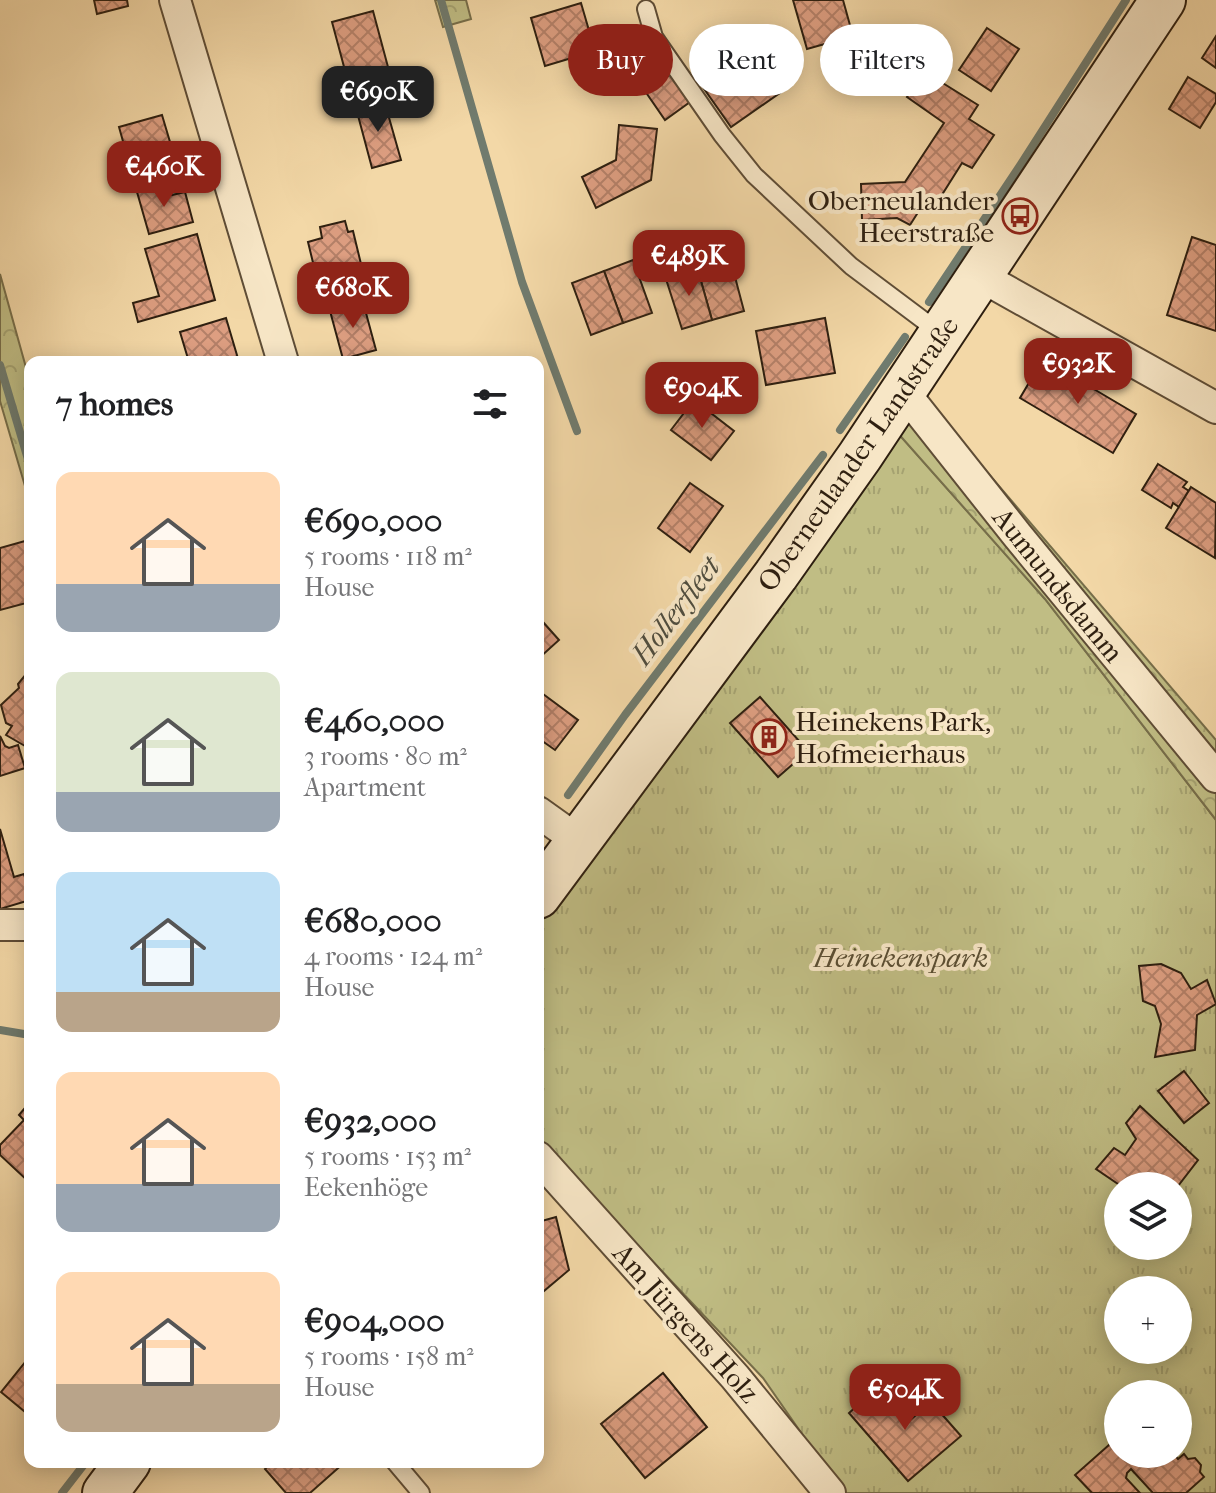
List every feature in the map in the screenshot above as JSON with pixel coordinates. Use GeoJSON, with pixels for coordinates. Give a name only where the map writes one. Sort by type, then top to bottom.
{"type":"FeatureCollection","features":[{"type":"Feature","properties":{"kind":"street"},"geometry":{"type":"LineString","coordinates":[[175,0],[281,356]]}},
{"type":"Feature","properties":{"kind":"street","name":"Oberneulander Landstraße"},"geometry":{"type":"LineString","coordinates":[[544,888],[776,575],[903,391],[1163,0]]}},
{"type":"Feature","properties":{"kind":"street"},"geometry":{"type":"LineString","coordinates":[[980,276],[1216,408]]}},
{"type":"Feature","properties":{"kind":"street","name":"Aumundsdamm"},"geometry":{"type":"LineString","coordinates":[[903,391],[1216,777]]}},
{"type":"Feature","properties":{"kind":"street"},"geometry":{"type":"LineString","coordinates":[[544,816],[580,842]]}},
{"type":"Feature","properties":{"kind":"street"},"geometry":{"type":"LineString","coordinates":[[0,925],[24,925]]}},
{"type":"Feature","properties":{"kind":"street","name":"Am Jürgens Holz"},"geometry":{"type":"LineString","coordinates":[[544,1164],[735,1377],[830,1493]]}},
{"type":"Feature","properties":{"kind":"street"},"geometry":{"type":"LineString","coordinates":[[105,1493],[124,1468]]}},
{"type":"Feature","properties":{"kind":"lane"},"geometry":{"type":"LineString","coordinates":[[646,9],[654,37],[722,135],[754,175],[851,266],[942,333]]}},
{"type":"Feature","properties":{"kind":"lane"},"geometry":{"type":"LineString","coordinates":[[400,1468],[421,1493]]}},
{"type":"Feature","properties":{"kind":"green space"},"geometry":{"type":"Polygon","coordinates":[[[435,0],[466,0],[471,19],[443,27],[435,0]]]}},
{"type":"Feature","properties":{"kind":"green space"},"geometry":{"type":"Polygon","coordinates":[[[0,274],[24,360],[24,483],[0,401],[0,274]]]}},
{"type":"Feature","properties":{"kind":"green space"},"geometry":{"type":"Polygon","coordinates":[[[922,396],[1216,740],[1216,820],[1045,599],[896,431],[922,396]]]}},
{"type":"Feature","properties":{"kind":"green space","name":"Heinekenspark"},"geometry":{"type":"Polygon","coordinates":[[[896,431],[1045,599],[1216,820],[1216,1493],[843,1493],[763,1378],[544,1146],[544,911],[896,431]]]}},
{"type":"Feature","properties":{"kind":"building"},"geometry":{"type":"Polygon","coordinates":[[[94,0],[127,0],[128,6],[97,14],[94,0]]]}},
{"type":"Feature","properties":{"kind":"building"},"geometry":{"type":"Polygon","coordinates":[[[793,0],[843,0],[850,24],[820,24],[820,45],[807,49],[804,24],[800,24],[793,0]]]}},
{"type":"Feature","properties":{"kind":"building"},"geometry":{"type":"Polygon","coordinates":[[[581,3],[587,24],[568,24],[568,59],[545,66],[531,18],[581,3]]]}},
{"type":"Feature","properties":{"kind":"building"},"geometry":{"type":"Polygon","coordinates":[[[373,11],[388,67],[347,78],[332,22],[373,11]]]}},
{"type":"Feature","properties":{"kind":"building"},"geometry":{"type":"Polygon","coordinates":[[[987,28],[1019,49],[991,91],[959,70],[987,28]]]}},
{"type":"Feature","properties":{"kind":"building"},"geometry":{"type":"Polygon","coordinates":[[[1216,36],[1216,68],[1202,58],[1216,36]]]}},
{"type":"Feature","properties":{"kind":"building"},"geometry":{"type":"Polygon","coordinates":[[[673,77],[690,102],[665,120],[648,96],[673,96],[673,77]]]}},
{"type":"Feature","properties":{"kind":"building"},"geometry":{"type":"Polygon","coordinates":[[[1188,77],[1216,94],[1216,102],[1200,128],[1169,109],[1188,77]]]}},
{"type":"Feature","properties":{"kind":"building"},"geometry":{"type":"Polygon","coordinates":[[[953,89],[978,105],[969,119],[994,135],[972,168],[962,163],[933,209],[924,203],[910,225],[897,218],[862,220],[861,184],[905,182],[944,123],[907,97],[953,96],[953,89]]]}},
{"type":"Feature","properties":{"kind":"building"},"geometry":{"type":"Polygon","coordinates":[[[709,96],[776,96],[731,127],[709,96]]]}},
{"type":"Feature","properties":{"kind":"building"},"geometry":{"type":"Polygon","coordinates":[[[384,100],[401,160],[372,168],[356,108],[384,100]]]}},
{"type":"Feature","properties":{"kind":"building"},"geometry":{"type":"Polygon","coordinates":[[[162,115],[181,179],[137,192],[119,127],[162,115]]]}},
{"type":"Feature","properties":{"kind":"building"},"geometry":{"type":"Polygon","coordinates":[[[619,125],[657,129],[651,180],[596,208],[582,177],[616,160],[619,125]]]}},
{"type":"Feature","properties":{"kind":"building"},"geometry":{"type":"Polygon","coordinates":[[[168,183],[172,195],[185,192],[193,222],[149,234],[137,192],[168,183]]]}},
{"type":"Feature","properties":{"kind":"building"},"geometry":{"type":"Polygon","coordinates":[[[345,221],[348,232],[353,231],[361,264],[316,275],[308,242],[322,238],[320,227],[345,221]]]}},
{"type":"Feature","properties":{"kind":"building"},"geometry":{"type":"Polygon","coordinates":[[[197,234],[215,300],[138,322],[133,303],[159,296],[145,249],[197,234]]]}},
{"type":"Feature","properties":{"kind":"building"},"geometry":{"type":"Polygon","coordinates":[[[1192,237],[1216,245],[1216,331],[1167,315],[1192,237]]]}},
{"type":"Feature","properties":{"kind":"building"},"geometry":{"type":"Polygon","coordinates":[[[730,258],[744,311],[712,320],[697,267],[730,258]]]}},
{"type":"Feature","properties":{"kind":"building"},"geometry":{"type":"Polygon","coordinates":[[[633,260],[652,313],[623,323],[604,271],[633,260]]]}},
{"type":"Feature","properties":{"kind":"building"},"geometry":{"type":"Polygon","coordinates":[[[697,267],[712,320],[682,329],[665,276],[697,267]]]}},
{"type":"Feature","properties":{"kind":"building"},"geometry":{"type":"Polygon","coordinates":[[[604,271],[623,323],[591,335],[572,283],[604,271]]]}},
{"type":"Feature","properties":{"kind":"building"},"geometry":{"type":"Polygon","coordinates":[[[363,302],[376,350],[342,356],[330,311],[363,302]]]}},
{"type":"Feature","properties":{"kind":"building"},"geometry":{"type":"Polygon","coordinates":[[[226,318],[237,356],[187,356],[180,332],[226,318]]]}},
{"type":"Feature","properties":{"kind":"building"},"geometry":{"type":"Polygon","coordinates":[[[825,318],[835,373],[766,385],[756,331],[825,318]]]}},
{"type":"Feature","properties":{"kind":"building"},"geometry":{"type":"Polygon","coordinates":[[[1043,359],[1136,414],[1113,453],[1020,398],[1043,359]]]}},
{"type":"Feature","properties":{"kind":"building"},"geometry":{"type":"Polygon","coordinates":[[[694,400],[734,431],[711,460],[671,430],[694,400]]]}},
{"type":"Feature","properties":{"kind":"building"},"geometry":{"type":"Polygon","coordinates":[[[1158,464],[1187,482],[1183,487],[1189,491],[1179,507],[1173,503],[1171,508],[1142,490],[1158,464]]]}},
{"type":"Feature","properties":{"kind":"building"},"geometry":{"type":"Polygon","coordinates":[[[690,483],[723,506],[690,552],[658,528],[690,483]]]}},
{"type":"Feature","properties":{"kind":"building"},"geometry":{"type":"Polygon","coordinates":[[[1191,487],[1216,503],[1215,558],[1166,528],[1191,487]]]}},
{"type":"Feature","properties":{"kind":"building"},"geometry":{"type":"Polygon","coordinates":[[[24,541],[24,604],[0,610],[0,548],[24,541]]]}},
{"type":"Feature","properties":{"kind":"building"},"geometry":{"type":"Polygon","coordinates":[[[544,623],[559,640],[544,654],[544,623]]]}},
{"type":"Feature","properties":{"kind":"building"},"geometry":{"type":"Polygon","coordinates":[[[24,677],[24,745],[6,735],[12,726],[6,723],[1,705],[19,688],[18,684],[24,677]]]}},
{"type":"Feature","properties":{"kind":"building"},"geometry":{"type":"Polygon","coordinates":[[[544,695],[578,720],[555,750],[544,742],[544,695]]]}},
{"type":"Feature","properties":{"kind":"building","name":"Heinekens Park, Hofmeierhaus"},"geometry":{"type":"Polygon","coordinates":[[[760,697],[808,751],[778,777],[730,723],[760,697]]]}},
{"type":"Feature","properties":{"kind":"building"},"geometry":{"type":"Polygon","coordinates":[[[0,736],[9,748],[18,745],[24,768],[0,776],[0,736]]]}},
{"type":"Feature","properties":{"kind":"building"},"geometry":{"type":"Polygon","coordinates":[[[0,829],[14,877],[24,874],[24,902],[0,909],[0,829]]]}},
{"type":"Feature","properties":{"kind":"building"},"geometry":{"type":"Polygon","coordinates":[[[1161,964],[1181,973],[1191,989],[1207,980],[1216,1004],[1197,1015],[1195,1050],[1155,1057],[1161,1024],[1155,1006],[1143,1001],[1139,966],[1161,964]]]}},
{"type":"Feature","properties":{"kind":"building"},"geometry":{"type":"Polygon","coordinates":[[[1184,1071],[1209,1103],[1184,1123],[1158,1091],[1184,1071]]]}},
{"type":"Feature","properties":{"kind":"building"},"geometry":{"type":"Polygon","coordinates":[[[1140,1106],[1198,1160],[1189,1172],[1104,1172],[1104,1174],[1096,1169],[1114,1148],[1125,1155],[1136,1139],[1126,1123],[1140,1106]]]}},
{"type":"Feature","properties":{"kind":"building"},"geometry":{"type":"Polygon","coordinates":[[[24,1120],[24,1177],[0,1155],[0,1145],[24,1120]]]}},
{"type":"Feature","properties":{"kind":"building"},"geometry":{"type":"Polygon","coordinates":[[[556,1217],[569,1270],[544,1291],[544,1220],[556,1217]]]}},
{"type":"Feature","properties":{"kind":"building"},"geometry":{"type":"Polygon","coordinates":[[[24,1363],[24,1411],[1,1392],[24,1363]]]}},
{"type":"Feature","properties":{"kind":"building"},"geometry":{"type":"Polygon","coordinates":[[[663,1373],[707,1427],[645,1478],[601,1424],[663,1373]]]}},
{"type":"Feature","properties":{"kind":"building"},"geometry":{"type":"Polygon","coordinates":[[[879,1386],[909,1421],[931,1402],[961,1436],[908,1481],[849,1413],[879,1386]]]}},
{"type":"Feature","properties":{"kind":"building"},"geometry":{"type":"Polygon","coordinates":[[[1104,1449],[1104,1468],[1192,1468],[1192,1458],[1195,1458],[1201,1465],[1200,1472],[1204,1477],[1186,1493],[1153,1493],[1131,1469],[1126,1478],[1140,1493],[1092,1493],[1075,1475],[1104,1449]]]}},
{"type":"Feature","properties":{"kind":"building"},"geometry":{"type":"Polygon","coordinates":[[[338,1468],[310,1493],[286,1493],[265,1469],[338,1468]]]}},
{"type":"Feature","properties":{"kind":"waterway"},"geometry":{"type":"LineString","coordinates":[[441,0],[522,282],[577,431]]}},
{"type":"Feature","properties":{"kind":"waterway","name":"Hollerfleet"},"geometry":{"type":"LineString","coordinates":[[929,302],[1126,0]]}},
{"type":"Feature","properties":{"kind":"waterway","name":"Hollerfleet"},"geometry":{"type":"LineString","coordinates":[[840,430],[905,337]]}},
{"type":"Feature","properties":{"kind":"waterway"},"geometry":{"type":"LineString","coordinates":[[0,365],[24,446]]}},
{"type":"Feature","properties":{"kind":"waterway","name":"Hollerfleet"},"geometry":{"type":"LineString","coordinates":[[568,795],[625,715],[823,455]]}},
{"type":"Feature","properties":{"kind":"waterway"},"geometry":{"type":"LineString","coordinates":[[0,1030],[24,1034]]}},
{"type":"Feature","properties":{"kind":"waterway","name":"Hollerfleet"},"geometry":{"type":"LineString","coordinates":[[62,1493],[81,1468]]}},
{"type":"Feature","properties":{"kind":"place","name":"Oberneulander Heerstraße"},"geometry":{"type":"Point","coordinates":[1020,216]}},
{"type":"Feature","properties":{"kind":"place","name":"Heinekens Park, Hofmeierhaus"},"geometry":{"type":"Point","coordinates":[769,737]}}]}
